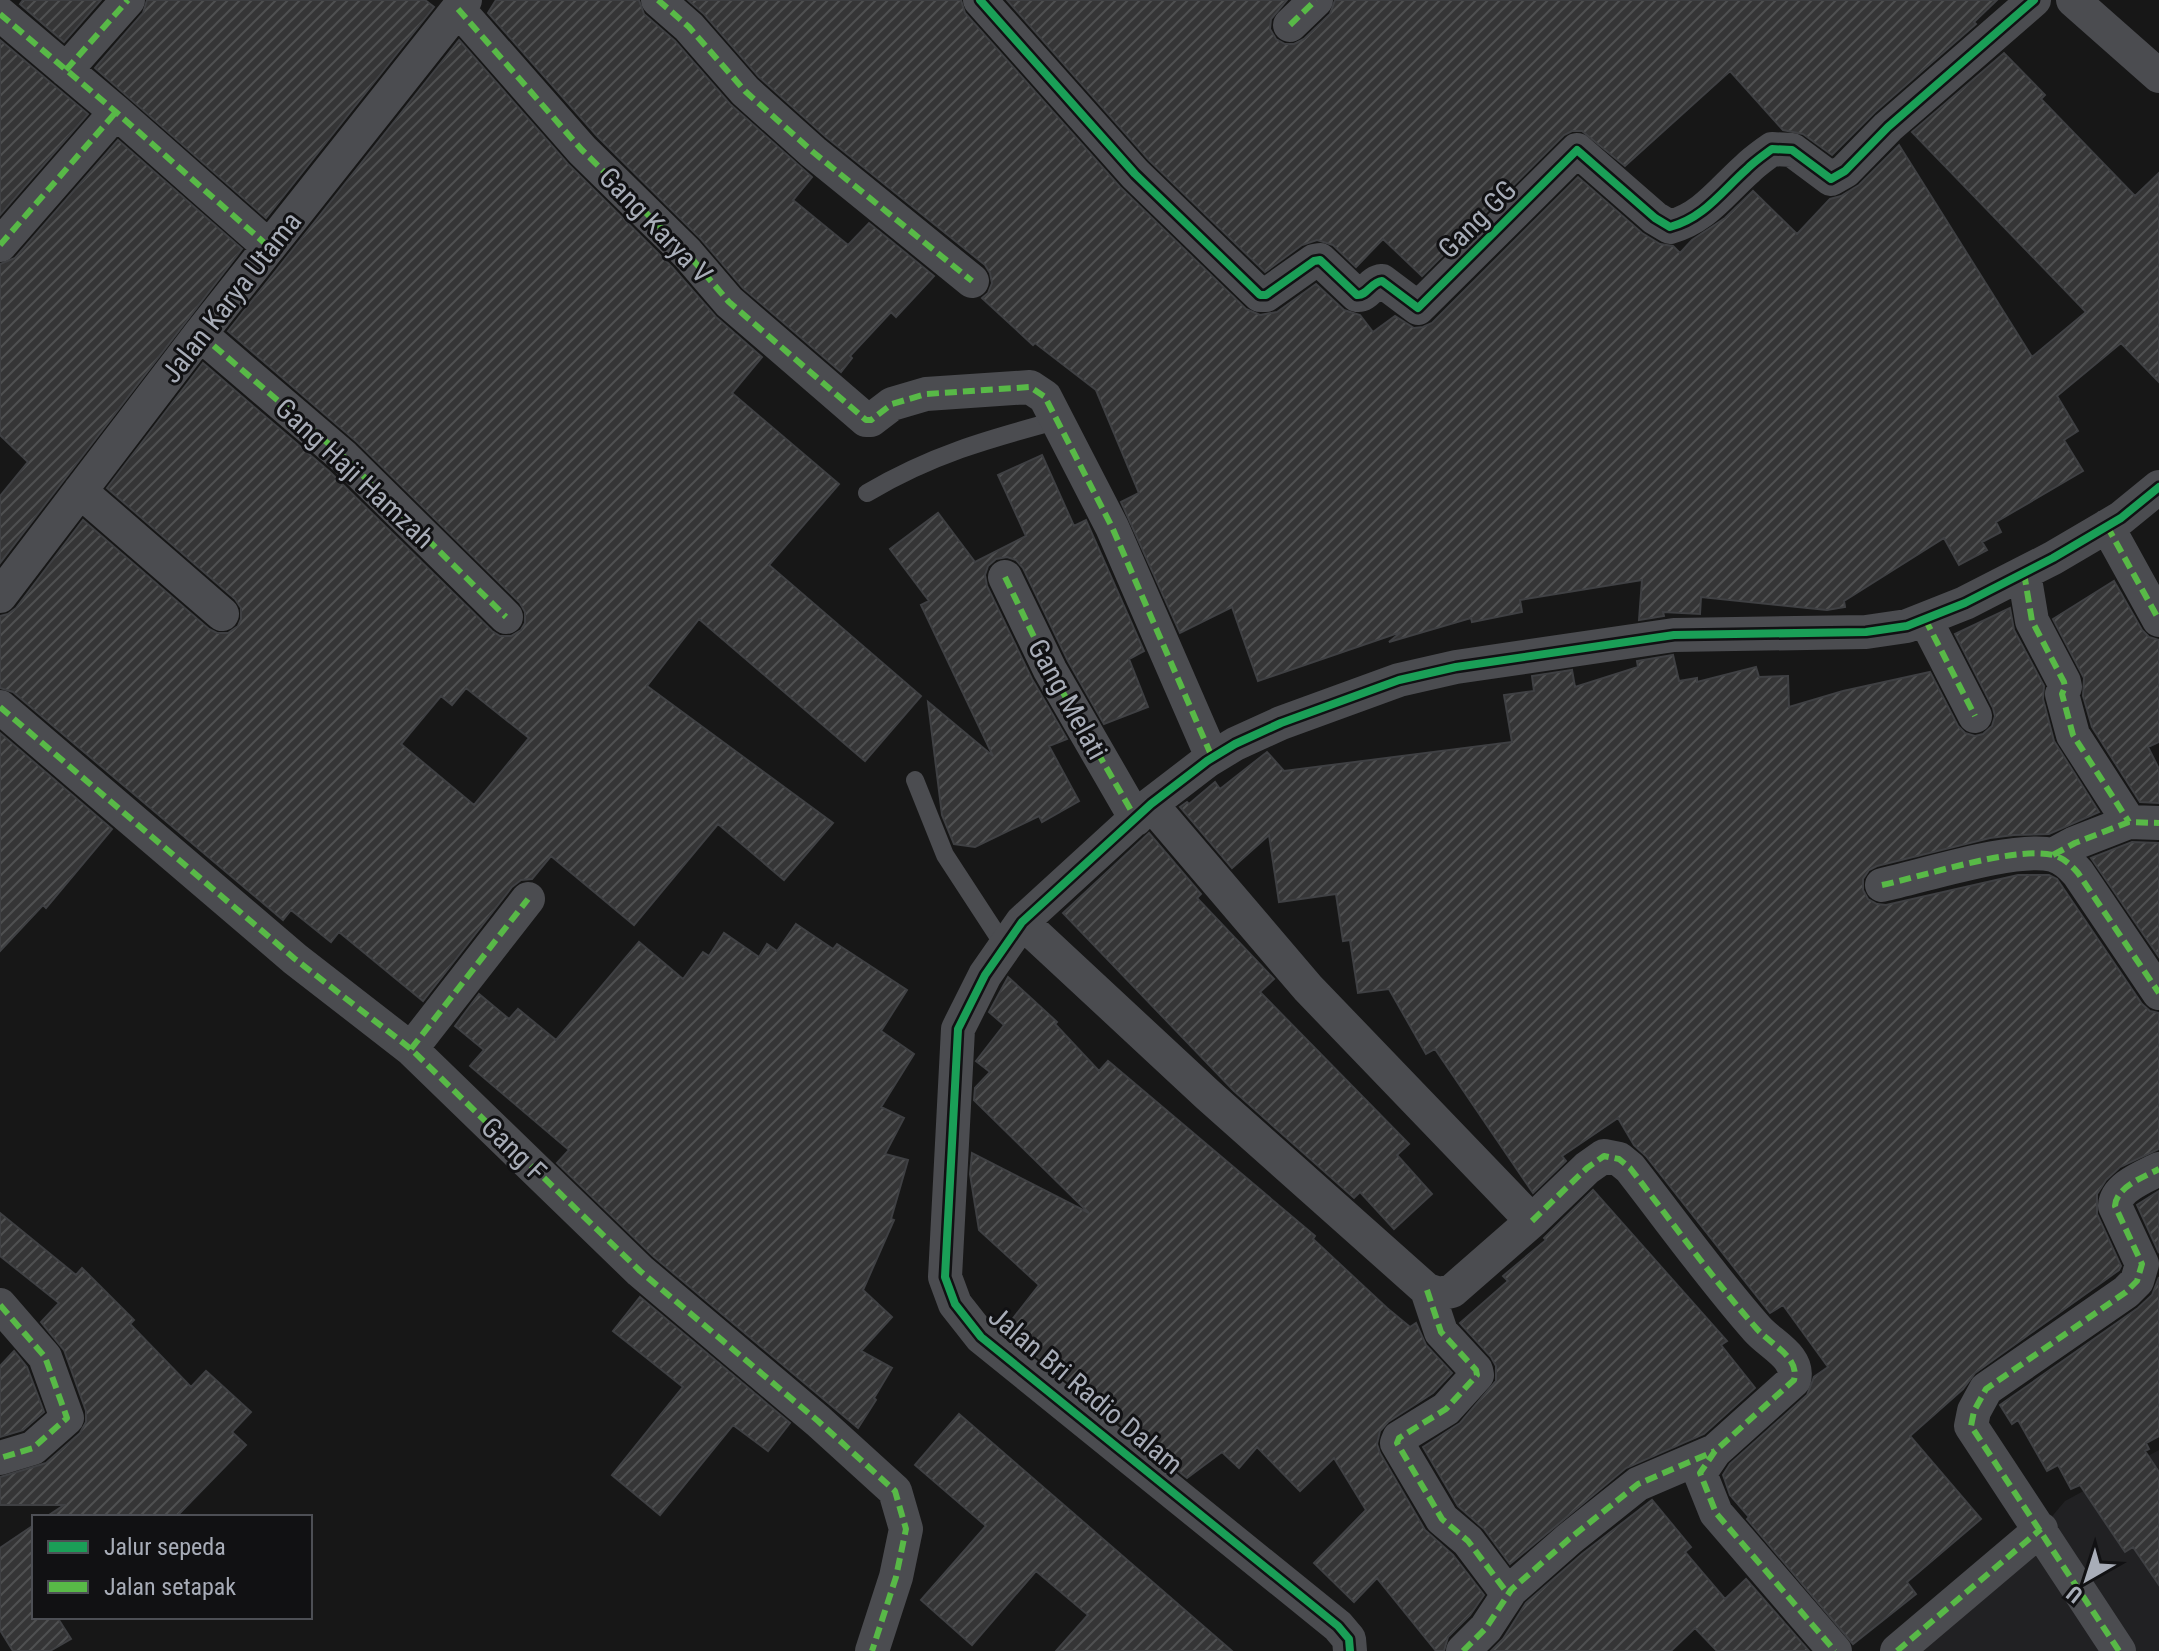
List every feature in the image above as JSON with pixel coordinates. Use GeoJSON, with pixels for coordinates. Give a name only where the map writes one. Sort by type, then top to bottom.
{"type":"FeatureCollection","features":[{"type":"Feature","properties":{"kind":"street"},"geometry":{"type":"LineString","coordinates":[[66,70],[128,0]]}},
{"type":"Feature","properties":{"kind":"street"},"geometry":{"type":"LineString","coordinates":[[658,0],[689,27],[745,91],[813,152],[972,281]]}},
{"type":"Feature","properties":{"kind":"street","name":"Gang GG"},"geometry":{"type":"LineString","coordinates":[[980,0],[1135,174],[1260,295],[1266,295],[1314,261],[1320,260],[1357,295],[1364,294],[1375,283],[1382,281],[1418,308],[1577,150],[1655,218],[1670,227],[1687,223],[1714,203],[1747,168],[1772,149],[1792,150],[1831,179],[1845,171],[1888,127],[2034,0]]}},
{"type":"Feature","properties":{"kind":"street"},"geometry":{"type":"LineString","coordinates":[[1290,25],[1316,0]]}},
{"type":"Feature","properties":{"kind":"street"},"geometry":{"type":"LineString","coordinates":[[2073,0],[2159,76]]}},
{"type":"Feature","properties":{"kind":"street","name":"Jalan Karya Utama"},"geometry":{"type":"LineString","coordinates":[[0,596],[200,334],[462,4]]}},
{"type":"Feature","properties":{"kind":"street","name":"Gang Karya V"},"geometry":{"type":"LineString","coordinates":[[462,4],[582,150],[687,253],[729,302],[861,417],[871,420],[892,404],[926,394],[1008,386],[1030,387],[1038,391],[1052,406],[1059,420]]}},
{"type":"Feature","properties":{"kind":"street"},"geometry":{"type":"LineString","coordinates":[[0,14],[269,247]]}},
{"type":"Feature","properties":{"kind":"street"},"geometry":{"type":"LineString","coordinates":[[0,245],[116,112]]}},
{"type":"Feature","properties":{"kind":"street","name":"Gang Haji Hamzah"},"geometry":{"type":"LineString","coordinates":[[200,334],[344,457],[506,617]]}},
{"type":"Feature","properties":{"kind":"street"},"geometry":{"type":"LineString","coordinates":[[1059,420],[1112,527],[1212,757]]}},
{"type":"Feature","properties":{"kind":"street","name":"Jalan Bri Radio Dalam"},"geometry":{"type":"LineString","coordinates":[[1350,1651],[1349,1639],[1338,1626],[981,1337],[955,1304],[945,1277],[958,1029],[985,975],[1013,934],[1144,812],[1212,757],[1281,723],[1399,680],[1456,667],[1674,635],[1866,632],[1907,626],[1965,603],[2024,573],[2121,518],[2159,487]]}},
{"type":"Feature","properties":{"kind":"street"},"geometry":{"type":"LineString","coordinates":[[80,491],[222,614]]}},
{"type":"Feature","properties":{"kind":"street"},"geometry":{"type":"LineString","coordinates":[[2107,526],[2159,620]]}},
{"type":"Feature","properties":{"kind":"street"},"geometry":{"type":"LineString","coordinates":[[2024,573],[2032,621],[2064,682],[2062,694],[2073,735],[2144,823],[2075,843],[2053,855]]}},
{"type":"Feature","properties":{"kind":"street","name":"Gang Melati"},"geometry":{"type":"LineString","coordinates":[[1005,577],[1050,670],[1144,812],[1532,1221]]}},
{"type":"Feature","properties":{"kind":"street"},"geometry":{"type":"LineString","coordinates":[[1925,619],[1975,716]]}},
{"type":"Feature","properties":{"kind":"street","name":"Gang F"},"geometry":{"type":"LineString","coordinates":[[0,707],[295,959],[411,1049],[640,1271],[818,1421],[895,1491],[906,1529],[896,1577],[872,1651]]}},
{"type":"Feature","properties":{"kind":"street"},"geometry":{"type":"LineString","coordinates":[[1882,885],[2020,853],[2053,855],[2067,861],[2078,873],[2159,993]]}},
{"type":"Feature","properties":{"kind":"street"},"geometry":{"type":"LineString","coordinates":[[411,1049],[528,899]]}},
{"type":"Feature","properties":{"kind":"street"},"geometry":{"type":"LineString","coordinates":[[1013,934],[1208,1095],[1427,1290],[1439,1294],[1452,1291],[1604,1156],[1619,1159],[1630,1168],[1729,1297],[1767,1341],[1792,1360],[1796,1370],[1794,1380],[1715,1451],[1700,1473],[1716,1513],[1835,1651]]}},
{"type":"Feature","properties":{"kind":"street"},"geometry":{"type":"LineString","coordinates":[[2119,1651],[1971,1426],[1974,1411],[1986,1389],[2126,1292],[2137,1281],[2142,1264],[2115,1206],[2116,1198],[2122,1190],[2159,1169]]}},
{"type":"Feature","properties":{"kind":"street"},"geometry":{"type":"LineString","coordinates":[[1427,1290],[1441,1332],[1476,1370],[1477,1375],[1446,1409],[1399,1438],[1397,1443],[1442,1519],[1463,1535],[1505,1590],[1511,1590]]}},
{"type":"Feature","properties":{"kind":"street"},"geometry":{"type":"LineString","coordinates":[[0,1305],[45,1357],[67,1418],[33,1448],[0,1458]]}},
{"type":"Feature","properties":{"kind":"street"},"geometry":{"type":"LineString","coordinates":[[1463,1651],[1486,1628],[1511,1590],[1638,1484],[1715,1451]]}},
{"type":"Feature","properties":{"kind":"street"},"geometry":{"type":"LineString","coordinates":[[1897,1651],[2041,1529]]}},
{"type":"Feature","properties":{"kind":"lane"},"geometry":{"type":"LineString","coordinates":[[867,493],[899,475],[970,444],[1059,420]]}},
{"type":"Feature","properties":{"kind":"lane"},"geometry":{"type":"LineString","coordinates":[[915,780],[945,855],[1013,934]]}},
{"type":"Feature","properties":{"kind":"shaded area"},"geometry":{"type":"Polygon","coordinates":[[[2159,1450],[2159,1651],[1898,1651],[2026,1547],[2065,1501],[2159,1450]]]}},
{"type":"Feature","properties":{"kind":"building"},"geometry":{"type":"Polygon","coordinates":[[[23,0],[101,0],[64,42],[20,4],[23,0]]]}},
{"type":"Feature","properties":{"kind":"building"},"geometry":{"type":"Polygon","coordinates":[[[147,0],[425,0],[434,7],[266,218],[95,68],[143,13],[147,0]]]}},
{"type":"Feature","properties":{"kind":"building"},"geometry":{"type":"Polygon","coordinates":[[[496,0],[639,0],[644,14],[675,41],[730,104],[812,177],[793,200],[848,245],[869,223],[934,276],[896,317],[891,312],[850,356],[852,358],[841,372],[743,288],[701,239],[597,136],[488,13],[496,0]]]}},
{"type":"Feature","properties":{"kind":"building"},"geometry":{"type":"Polygon","coordinates":[[[688,0],[961,0],[965,13],[1120,187],[1246,309],[1260,315],[1277,312],[1316,284],[1344,310],[1360,315],[1373,332],[1395,316],[1414,328],[1432,323],[1578,177],[1642,233],[1660,244],[1673,246],[1680,253],[1692,240],[1725,218],[1753,191],[1797,234],[1830,199],[1859,185],[1899,145],[2032,357],[2086,312],[1912,132],[2004,53],[2045,95],[2041,99],[2135,196],[2159,173],[2159,382],[2121,343],[2057,396],[2078,431],[2064,440],[2083,471],[1996,522],[2001,532],[1982,542],[1987,550],[1959,565],[1944,538],[1844,601],[1845,607],[1827,610],[1701,597],[1700,614],[1663,612],[1664,616],[1639,620],[1642,580],[1520,600],[1522,612],[1472,622],[1471,618],[1389,642],[1401,632],[1258,681],[1232,607],[1180,633],[1121,502],[1139,493],[1096,390],[1035,343],[1033,345],[982,298],[992,283],[985,265],[826,137],[759,77],[688,0]]]}},
{"type":"Feature","properties":{"kind":"building"},"geometry":{"type":"Polygon","coordinates":[[[1007,0],[1287,0],[1271,19],[1270,29],[1276,39],[1285,44],[1294,44],[1304,39],[1330,14],[1335,0],[1997,0],[1974,22],[1976,24],[1875,112],[1832,155],[1803,134],[1783,130],[1730,71],[1625,166],[1582,131],[1564,135],[1422,276],[1383,239],[1356,267],[1333,245],[1317,240],[1302,245],[1265,272],[1149,160],[1007,0]]]}},
{"type":"Feature","properties":{"kind":"building"},"geometry":{"type":"Polygon","coordinates":[[[0,40],[88,114],[0,215],[0,40]]]}},
{"type":"Feature","properties":{"kind":"building"},"geometry":{"type":"Polygon","coordinates":[[[459,40],[568,164],[672,267],[716,317],[762,357],[732,393],[839,484],[769,565],[921,696],[865,761],[699,619],[647,686],[833,823],[784,880],[718,824],[634,925],[551,856],[532,879],[521,880],[512,887],[423,1001],[339,932],[331,942],[291,910],[283,920],[13,692],[0,688],[0,616],[16,608],[83,520],[209,629],[228,633],[238,626],[241,608],[235,599],[107,488],[203,363],[330,472],[492,631],[500,636],[511,636],[521,630],[525,612],[520,603],[357,442],[228,331],[459,40]],[[466,688],[452,705],[441,696],[401,744],[474,805],[529,738],[466,688]]]}},
{"type":"Feature","properties":{"kind":"building"},"geometry":{"type":"Polygon","coordinates":[[[118,140],[242,249],[0,563],[0,496],[28,462],[0,435],[0,264],[15,258],[118,140]]]}},
{"type":"Feature","properties":{"kind":"building"},"geometry":{"type":"Polygon","coordinates":[[[1042,455],[1074,526],[1086,520],[1144,651],[1129,659],[1148,707],[1104,724],[1068,661],[1023,568],[1016,560],[1007,557],[996,559],[988,566],[985,575],[987,586],[1032,679],[1067,739],[1049,746],[1079,801],[1042,822],[1039,816],[975,847],[954,844],[942,815],[928,702],[993,756],[921,605],[929,601],[890,549],[938,513],[975,562],[1026,536],[998,475],[1042,455]]]}},
{"type":"Feature","properties":{"kind":"building"},"geometry":{"type":"Polygon","coordinates":[[[2114,581],[2142,630],[2149,637],[2159,640],[2159,742],[2148,747],[2159,769],[2159,803],[2140,802],[2092,727],[2083,696],[2084,678],[2053,619],[2114,581]]]}},
{"type":"Feature","properties":{"kind":"building"},"geometry":{"type":"Polygon","coordinates":[[[2010,608],[2014,630],[2044,686],[2043,699],[2054,741],[2099,812],[2049,834],[1990,838],[1877,866],[1869,870],[1863,879],[1863,890],[1868,899],[1886,905],[2018,875],[2049,875],[2057,879],[2142,1004],[2150,1011],[2159,1013],[2159,1149],[2120,1167],[2097,1194],[2097,1214],[2121,1266],[2119,1270],[1975,1373],[1963,1389],[1910,1436],[1981,1519],[1907,1582],[1916,1594],[1853,1644],[1747,1519],[1749,1517],[1730,1495],[1723,1475],[1730,1464],[1807,1395],[1814,1377],[1828,1367],[1783,1305],[1770,1313],[1646,1156],[1634,1145],[1618,1118],[1562,1156],[1566,1161],[1533,1193],[1435,1049],[1426,1054],[1389,989],[1358,993],[1350,940],[1343,941],[1336,894],[1279,902],[1269,835],[1232,868],[1180,807],[1187,802],[1189,804],[1215,782],[1220,789],[1267,752],[1284,771],[1512,742],[1504,695],[1534,691],[1532,676],[1572,670],[1575,687],[1638,667],[1637,661],[1673,655],[1679,681],[1697,678],[1697,682],[1756,667],[1759,677],[1788,676],[1789,707],[1843,691],[1930,672],[1958,726],[1965,733],[1975,736],[1992,726],[1995,716],[1955,634],[2010,608]]]}},
{"type":"Feature","properties":{"kind":"building"},"geometry":{"type":"Polygon","coordinates":[[[0,733],[112,829],[46,908],[43,905],[0,951],[0,733]]]}},
{"type":"Feature","properties":{"kind":"building"},"geometry":{"type":"Polygon","coordinates":[[[1149,833],[1201,894],[1197,898],[1274,979],[1260,992],[1409,1144],[1397,1155],[1432,1194],[1394,1229],[1360,1192],[1354,1198],[1234,1091],[1063,913],[1149,833]]]}},
{"type":"Feature","properties":{"kind":"building"},"geometry":{"type":"Polygon","coordinates":[[[2132,842],[2159,843],[2159,957],[2091,858],[2132,842]]]}},
{"type":"Feature","properties":{"kind":"building"},"geometry":{"type":"Polygon","coordinates":[[[796,924],[833,949],[837,944],[907,990],[881,1031],[914,1054],[881,1107],[904,1118],[885,1154],[908,1160],[891,1219],[894,1220],[863,1290],[892,1317],[861,1351],[892,1368],[858,1428],[653,1256],[557,1163],[569,1150],[470,1066],[484,1050],[455,1026],[479,994],[509,1019],[518,1009],[556,1040],[639,942],[683,979],[703,952],[709,956],[724,933],[759,957],[767,944],[777,951],[796,924]]]}},
{"type":"Feature","properties":{"kind":"building"},"geometry":{"type":"Polygon","coordinates":[[[1008,977],[1057,1022],[1055,1024],[1099,1071],[1108,1061],[1315,1236],[1313,1239],[1387,1308],[1410,1327],[1416,1323],[1426,1345],[1452,1373],[1433,1393],[1388,1422],[1380,1431],[1377,1444],[1425,1530],[1453,1555],[1484,1595],[1448,1637],[1444,1651],[1436,1651],[1377,1578],[1354,1602],[1314,1563],[1366,1510],[1334,1458],[1300,1491],[1257,1447],[1239,1468],[1222,1452],[1187,1478],[1156,1453],[1142,1435],[1138,1438],[1004,1330],[1039,1285],[979,1230],[970,1174],[972,1153],[1089,1213],[974,1100],[975,1088],[990,1072],[976,1061],[1004,1025],[989,1012],[1008,977]]]}},
{"type":"Feature","properties":{"kind":"building"},"geometry":{"type":"Polygon","coordinates":[[[1593,1190],[1727,1341],[1721,1345],[1755,1388],[1704,1434],[1626,1468],[1510,1564],[1484,1529],[1458,1506],[1423,1447],[1460,1423],[1496,1381],[1496,1366],[1491,1357],[1460,1323],[1508,1281],[1503,1276],[1546,1240],[1544,1238],[1593,1190]]]}},
{"type":"Feature","properties":{"kind":"building"},"geometry":{"type":"Polygon","coordinates":[[[2159,1191],[2159,1253],[2137,1205],[2159,1191]]]}},
{"type":"Feature","properties":{"kind":"building"},"geometry":{"type":"Polygon","coordinates":[[[0,1213],[76,1275],[82,1268],[134,1320],[130,1324],[191,1387],[206,1371],[251,1412],[232,1432],[246,1445],[178,1515],[49,1515],[64,1505],[0,1505],[0,1477],[46,1463],[80,1433],[86,1422],[86,1411],[64,1350],[41,1322],[59,1303],[0,1256],[0,1213]]]}},
{"type":"Feature","properties":{"kind":"building"},"geometry":{"type":"Polygon","coordinates":[[[2159,1277],[2159,1436],[2146,1443],[2149,1449],[2145,1451],[2159,1472],[2159,1585],[2133,1547],[2125,1552],[2080,1485],[2071,1489],[2058,1465],[2047,1471],[2018,1420],[2012,1424],[2000,1405],[2138,1308],[2152,1295],[2159,1277]]]}},
{"type":"Feature","properties":{"kind":"building"},"geometry":{"type":"Polygon","coordinates":[[[640,1297],[790,1423],[768,1451],[733,1425],[660,1515],[612,1475],[683,1387],[613,1331],[640,1297]]]}},
{"type":"Feature","properties":{"kind":"building"},"geometry":{"type":"Polygon","coordinates":[[[14,1351],[27,1367],[44,1412],[23,1430],[0,1437],[0,1366],[14,1351]]]}},
{"type":"Feature","properties":{"kind":"building"},"geometry":{"type":"Polygon","coordinates":[[[959,1414],[1232,1651],[1056,1651],[1088,1615],[1036,1571],[972,1645],[921,1600],[986,1526],[915,1465],[959,1414]]]}},
{"type":"Feature","properties":{"kind":"building"},"geometry":{"type":"Polygon","coordinates":[[[1652,1500],[1691,1547],[1685,1552],[1725,1599],[1746,1579],[1809,1651],[1717,1651],[1695,1628],[1671,1651],[1491,1651],[1503,1639],[1526,1603],[1582,1554],[1652,1500]]]}},
{"type":"Feature","properties":{"kind":"building"},"geometry":{"type":"Polygon","coordinates":[[[32,1526],[32,1619],[58,1619],[71,1639],[50,1651],[13,1651],[0,1630],[0,1548],[32,1526]]]}},
{"type":"Feature","properties":{"kind":"marked path"},"geometry":{"type":"LineString","coordinates":[[66,70],[128,0]]}},
{"type":"Feature","properties":{"kind":"marked path"},"geometry":{"type":"LineString","coordinates":[[658,0],[689,27],[745,91],[813,152],[972,281]]}},
{"type":"Feature","properties":{"kind":"marked path"},"geometry":{"type":"LineString","coordinates":[[1290,25],[1316,0]]}},
{"type":"Feature","properties":{"kind":"marked path"},"geometry":{"type":"LineString","coordinates":[[458,9],[582,150],[687,253],[729,302],[866,420],[871,420],[892,404],[926,394],[1030,387],[1045,397],[1112,527],[1212,757]]}},
{"type":"Feature","properties":{"kind":"marked path"},"geometry":{"type":"LineString","coordinates":[[0,14],[269,247]]}},
{"type":"Feature","properties":{"kind":"marked path"},"geometry":{"type":"LineString","coordinates":[[0,245],[116,112]]}},
{"type":"Feature","properties":{"kind":"marked path"},"geometry":{"type":"LineString","coordinates":[[200,334],[344,457],[506,617]]}},
{"type":"Feature","properties":{"kind":"marked path"},"geometry":{"type":"LineString","coordinates":[[2107,526],[2159,620]]}},
{"type":"Feature","properties":{"kind":"marked path"},"geometry":{"type":"LineString","coordinates":[[2024,573],[2032,621],[2064,682],[2062,694],[2073,735],[2129,822]]}},
{"type":"Feature","properties":{"kind":"marked path"},"geometry":{"type":"LineString","coordinates":[[1005,577],[1050,670],[1136,819]]}},
{"type":"Feature","properties":{"kind":"marked path"},"geometry":{"type":"LineString","coordinates":[[1925,619],[1975,716]]}},
{"type":"Feature","properties":{"kind":"marked path"},"geometry":{"type":"LineString","coordinates":[[0,707],[295,959],[411,1049],[640,1271],[818,1421],[895,1491],[906,1529],[896,1577],[872,1651]]}},
{"type":"Feature","properties":{"kind":"marked path"},"geometry":{"type":"LineString","coordinates":[[2053,855],[2129,822],[2159,823]]}},
{"type":"Feature","properties":{"kind":"marked path"},"geometry":{"type":"LineString","coordinates":[[1882,885],[1993,858],[2036,853],[2057,856],[2078,873],[2159,993]]}},
{"type":"Feature","properties":{"kind":"marked path"},"geometry":{"type":"LineString","coordinates":[[411,1049],[528,899]]}},
{"type":"Feature","properties":{"kind":"marked path"},"geometry":{"type":"LineString","coordinates":[[1532,1221],[1587,1168],[1604,1156],[1619,1159],[1630,1168],[1740,1310],[1789,1358],[1795,1372],[1794,1380],[1715,1451],[1700,1473],[1716,1513],[1835,1651]]}},
{"type":"Feature","properties":{"kind":"marked path"},"geometry":{"type":"LineString","coordinates":[[2119,1651],[1971,1426],[1974,1411],[1986,1389],[2126,1292],[2137,1281],[2142,1264],[2115,1206],[2125,1188],[2159,1169]]}},
{"type":"Feature","properties":{"kind":"marked path"},"geometry":{"type":"LineString","coordinates":[[1427,1290],[1441,1332],[1476,1370],[1477,1375],[1446,1409],[1399,1438],[1397,1443],[1442,1519],[1468,1541],[1505,1590],[1511,1590]]}},
{"type":"Feature","properties":{"kind":"marked path"},"geometry":{"type":"LineString","coordinates":[[0,1305],[45,1357],[67,1418],[33,1448],[0,1458]]}},
{"type":"Feature","properties":{"kind":"marked path"},"geometry":{"type":"LineString","coordinates":[[1463,1651],[1486,1628],[1511,1590],[1638,1484],[1715,1451]]}},
{"type":"Feature","properties":{"kind":"marked path"},"geometry":{"type":"LineString","coordinates":[[1897,1651],[2041,1529]]}},
{"type":"Feature","properties":{"kind":"cycle path"},"geometry":{"type":"LineString","coordinates":[[980,0],[1135,174],[1260,295],[1266,295],[1314,261],[1320,260],[1357,295],[1382,281],[1418,308],[1577,150],[1655,218],[1670,227],[1703,210],[1772,149],[1792,150],[1831,179],[1845,171],[1888,127],[2034,0]]}},
{"type":"Feature","properties":{"kind":"cycle path"},"geometry":{"type":"LineString","coordinates":[[1350,1651],[1349,1639],[1338,1626],[981,1337],[955,1304],[945,1277],[958,1029],[985,975],[1022,922],[1151,804],[1207,761],[1281,723],[1399,680],[1456,667],[1674,635],[1866,632],[1907,626],[1965,603],[2053,558],[2121,518],[2159,487]]}}]}
